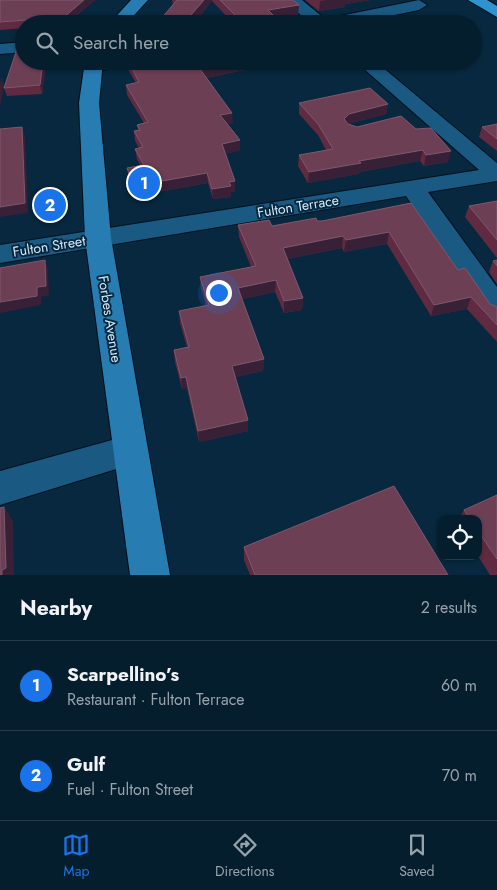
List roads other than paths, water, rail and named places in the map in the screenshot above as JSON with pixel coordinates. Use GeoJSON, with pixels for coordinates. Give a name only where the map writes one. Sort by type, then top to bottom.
{"type":"FeatureCollection","features":[{"type":"Feature","properties":{"kind":"highway"},"geometry":{"type":"LineString","coordinates":[[476,0],[497,12]]}},
{"type":"Feature","properties":{"kind":"main road"},"geometry":{"type":"LineString","coordinates":[[126,15],[140,0]]}},
{"type":"Feature","properties":{"kind":"main road","name":"Forbes Avenue"},"geometry":{"type":"LineString","coordinates":[[93,70],[89,103],[98,238],[150,575]]}},
{"type":"Feature","properties":{"kind":"street"},"geometry":{"type":"LineString","coordinates":[[293,0],[310,15]]}},
{"type":"Feature","properties":{"kind":"street"},"geometry":{"type":"LineString","coordinates":[[370,15],[419,5]]}},
{"type":"Feature","properties":{"kind":"street"},"geometry":{"type":"LineString","coordinates":[[0,49],[15,48]]}},
{"type":"Feature","properties":{"kind":"street"},"geometry":{"type":"LineString","coordinates":[[374,70],[497,174]]}},
{"type":"Feature","properties":{"kind":"street"},"geometry":{"type":"LineString","coordinates":[[398,118],[423,112]]}},
{"type":"Feature","properties":{"kind":"street","name":"Fulton Terrace"},"geometry":{"type":"LineString","coordinates":[[98,238],[497,174]]}},
{"type":"Feature","properties":{"kind":"street"},"geometry":{"type":"LineString","coordinates":[[412,187],[497,308]]}},
{"type":"Feature","properties":{"kind":"street","name":"Fulton Street"},"geometry":{"type":"LineString","coordinates":[[0,254],[98,238]]}},
{"type":"Feature","properties":{"kind":"street"},"geometry":{"type":"LineString","coordinates":[[0,488],[130,450]]}},
{"type":"Feature","properties":{"kind":"place","name":"Scarpellino’s"},"geometry":{"type":"Point","coordinates":[144,183]}},
{"type":"Feature","properties":{"kind":"place","name":"Gulf"},"geometry":{"type":"Point","coordinates":[50,205]}}]}
